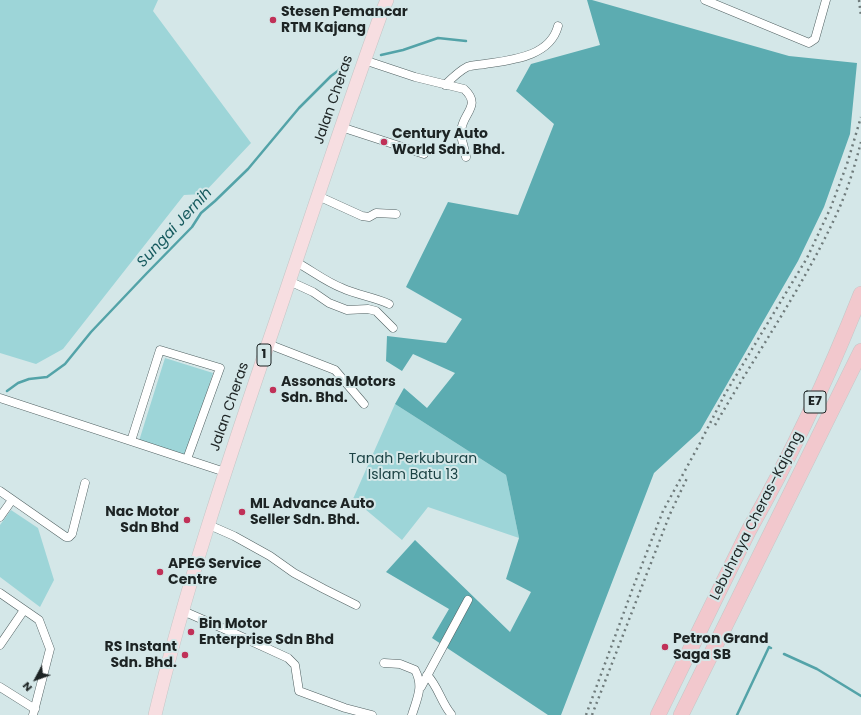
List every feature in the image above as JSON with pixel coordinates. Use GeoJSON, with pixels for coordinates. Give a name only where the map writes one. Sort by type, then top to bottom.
{"type":"FeatureCollection","features":[{"type":"Feature","properties":{"kind":"highway","name":"Lebuhraya Cheras–Kajang"},"geometry":{"type":"LineString","coordinates":[[658,715],[749,530],[826,379],[861,294]]}},
{"type":"Feature","properties":{"kind":"highway","name":"Lebuhraya Cheras–Kajang"},"geometry":{"type":"LineString","coordinates":[[682,715],[861,351]]}},
{"type":"Feature","properties":{"kind":"main road","name":"Jalan Cheras"},"geometry":{"type":"LineString","coordinates":[[155,715],[167,662],[225,472],[341,127],[387,0]]}},
{"type":"Feature","properties":{"kind":"street"},"geometry":{"type":"LineString","coordinates":[[705,0],[809,43],[815,39],[826,0]]}},
{"type":"Feature","properties":{"kind":"street"},"geometry":{"type":"LineString","coordinates":[[445,85],[457,73],[468,66],[516,59],[535,53],[556,35],[558,26]]}},
{"type":"Feature","properties":{"kind":"street"},"geometry":{"type":"LineString","coordinates":[[364,60],[415,77],[464,89],[472,99],[472,105],[461,130],[466,157]]}},
{"type":"Feature","properties":{"kind":"street"},"geometry":{"type":"LineString","coordinates":[[341,127],[424,154]]}},
{"type":"Feature","properties":{"kind":"street"},"geometry":{"type":"LineString","coordinates":[[318,196],[362,216],[369,217],[376,213],[396,214]]}},
{"type":"Feature","properties":{"kind":"street"},"geometry":{"type":"LineString","coordinates":[[296,262],[340,288],[362,296],[377,298],[389,304]]}},
{"type":"Feature","properties":{"kind":"street"},"geometry":{"type":"LineString","coordinates":[[289,281],[313,292],[328,303],[347,310],[368,309],[376,311],[393,328]]}},
{"type":"Feature","properties":{"kind":"street"},"geometry":{"type":"LineString","coordinates":[[268,344],[335,370],[364,404]]}},
{"type":"Feature","properties":{"kind":"street"},"geometry":{"type":"LineString","coordinates":[[131,441],[160,350],[220,368],[187,459]]}},
{"type":"Feature","properties":{"kind":"street"},"geometry":{"type":"LineString","coordinates":[[0,398],[225,472]]}},
{"type":"Feature","properties":{"kind":"street"},"geometry":{"type":"LineString","coordinates":[[0,491],[66,537],[69,537],[72,534],[85,483]]}},
{"type":"Feature","properties":{"kind":"street"},"geometry":{"type":"LineString","coordinates":[[0,517],[12,500]]}},
{"type":"Feature","properties":{"kind":"street"},"geometry":{"type":"LineString","coordinates":[[209,525],[234,536],[270,556],[294,573],[356,605]]}},
{"type":"Feature","properties":{"kind":"street"},"geometry":{"type":"LineString","coordinates":[[0,593],[40,620],[50,648],[34,712],[0,686]]}},
{"type":"Feature","properties":{"kind":"street"},"geometry":{"type":"LineString","coordinates":[[412,715],[421,687],[468,600]]}},
{"type":"Feature","properties":{"kind":"street"},"geometry":{"type":"LineString","coordinates":[[0,645],[24,610]]}},
{"type":"Feature","properties":{"kind":"street"},"geometry":{"type":"LineString","coordinates":[[183,611],[288,658],[295,665],[299,691],[345,708],[372,715]]}},
{"type":"Feature","properties":{"kind":"street"},"geometry":{"type":"LineString","coordinates":[[384,663],[400,664],[415,670],[419,677],[421,687]]}},
{"type":"Feature","properties":{"kind":"street"},"geometry":{"type":"LineString","coordinates":[[427,676],[432,681],[446,709],[451,714]]}},
{"type":"Feature","properties":{"kind":"green space"},"geometry":{"type":"Polygon","coordinates":[[[0,0],[158,0],[153,11],[251,143],[203,194],[184,195],[63,349],[36,364],[0,353],[0,0]]]}},
{"type":"Feature","properties":{"kind":"green space"},"geometry":{"type":"Polygon","coordinates":[[[165,358],[213,373],[186,456],[139,441],[165,358]]]}},
{"type":"Feature","properties":{"kind":"green space","name":"Tanah Perkuburan Islam Batu 13"},"geometry":{"type":"Polygon","coordinates":[[[395,404],[506,475],[519,538],[428,507],[402,540],[353,499],[395,404]]]}},
{"type":"Feature","properties":{"kind":"green space"},"geometry":{"type":"Polygon","coordinates":[[[11,510],[38,528],[54,580],[40,607],[0,577],[0,525],[11,510]]]}},
{"type":"Feature","properties":{"kind":"shaded area"},"geometry":{"type":"Polygon","coordinates":[[[587,0],[592,0],[789,56],[857,63],[850,134],[824,207],[798,261],[700,431],[654,473],[561,715],[548,715],[432,638],[449,609],[386,572],[415,540],[510,632],[531,592],[506,579],[519,538],[506,475],[395,404],[404,388],[427,408],[455,373],[413,354],[402,371],[386,361],[387,336],[446,343],[462,319],[406,287],[448,202],[518,215],[554,124],[516,91],[531,64],[600,45],[587,0]]]}},
{"type":"Feature","properties":{"kind":"waterway","name":"Sungai Jernih"},"geometry":{"type":"LineString","coordinates":[[381,55],[403,50],[438,38],[466,41]]}},
{"type":"Feature","properties":{"kind":"waterway","name":"Sungai Jernih"},"geometry":{"type":"LineString","coordinates":[[7,391],[18,383],[29,379],[47,377],[65,364],[91,332],[192,227],[201,213],[248,169],[299,108],[331,76],[350,62]]}},
{"type":"Feature","properties":{"kind":"waterway"},"geometry":{"type":"LineString","coordinates":[[737,715],[769,647],[771,648]]}},
{"type":"Feature","properties":{"kind":"waterway"},"geometry":{"type":"LineString","coordinates":[[784,654],[817,669],[861,696]]}},
{"type":"Feature","properties":{"kind":"railway"},"geometry":{"type":"LineString","coordinates":[[859,0],[861,16]]}},
{"type":"Feature","properties":{"kind":"railway"},"geometry":{"type":"LineString","coordinates":[[586,715],[663,511],[725,394],[807,258],[831,207],[847,164],[861,117]]}},
{"type":"Feature","properties":{"kind":"railway"},"geometry":{"type":"LineString","coordinates":[[715,425],[795,293],[825,239],[845,194],[861,142]]}},
{"type":"Feature","properties":{"kind":"railway"},"geometry":{"type":"LineString","coordinates":[[592,715],[670,514],[688,476]]}},
{"type":"Feature","properties":{"kind":"place","name":"Stesen Pemancar RTM Kajang"},"geometry":{"type":"Point","coordinates":[273,20]}},
{"type":"Feature","properties":{"kind":"place","name":"Century Auto World Sdn. Bhd."},"geometry":{"type":"Point","coordinates":[384,142]}},
{"type":"Feature","properties":{"kind":"place","name":"Assonas Motors Sdn. Bhd."},"geometry":{"type":"Point","coordinates":[273,390]}},
{"type":"Feature","properties":{"kind":"place","name":"ML Advance Auto Seller Sdn. Bhd."},"geometry":{"type":"Point","coordinates":[242,512]}},
{"type":"Feature","properties":{"kind":"place","name":"Nac Motor Sdn Bhd"},"geometry":{"type":"Point","coordinates":[187,520]}},
{"type":"Feature","properties":{"kind":"place","name":"APEG Service Centre"},"geometry":{"type":"Point","coordinates":[160,572]}},
{"type":"Feature","properties":{"kind":"place","name":"Bin Motor Enterprise Sdn Bhd"},"geometry":{"type":"Point","coordinates":[191,632]}},
{"type":"Feature","properties":{"kind":"place","name":"Petron Grand Saga SB"},"geometry":{"type":"Point","coordinates":[665,647]}},
{"type":"Feature","properties":{"kind":"place","name":"RS Instant Sdn. Bhd."},"geometry":{"type":"Point","coordinates":[185,655]}}]}
